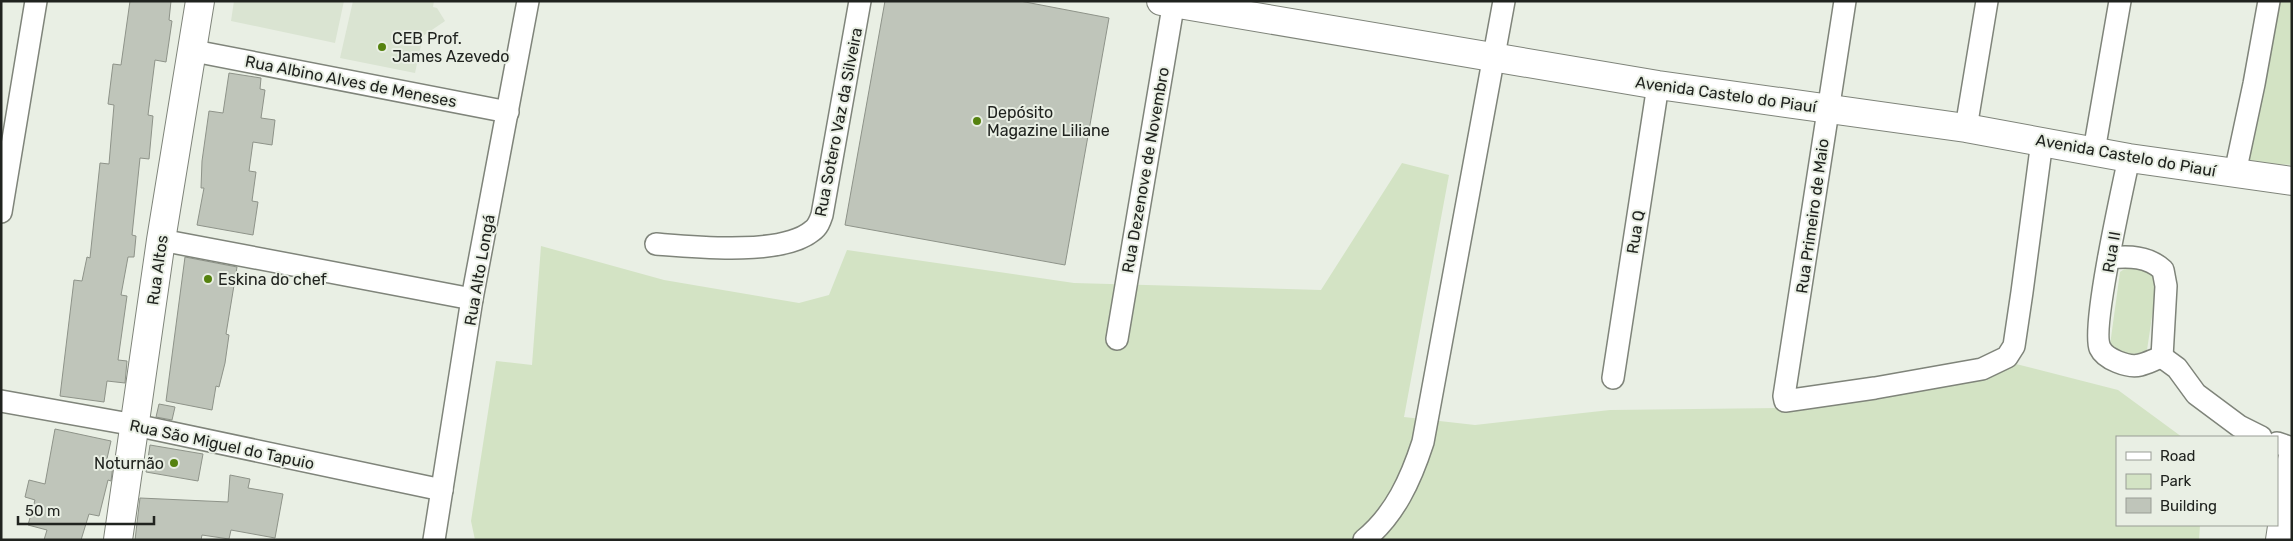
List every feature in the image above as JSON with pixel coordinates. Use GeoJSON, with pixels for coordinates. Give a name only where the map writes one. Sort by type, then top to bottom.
{"type":"FeatureCollection","features":[{"type":"Feature","properties":{"kind":"main road","name":"Rua Altos"},"geometry":{"type":"LineString","coordinates":[[118,540],[162,240],[194,51],[200,1]]}},
{"type":"Feature","properties":{"kind":"main road","name":"Avenida Castelo do Piauí"},"geometry":{"type":"LineString","coordinates":[[1169,2],[1658,85],[1966,128],[2129,158],[2292,181]]}},
{"type":"Feature","properties":{"kind":"main road"},"geometry":{"type":"LineString","coordinates":[[2280,540],[2292,460]]}},
{"type":"Feature","properties":{"kind":"street"},"geometry":{"type":"LineString","coordinates":[[1,212],[36,1]]}},
{"type":"Feature","properties":{"kind":"street","name":"Rua Alto Longá"},"geometry":{"type":"LineString","coordinates":[[434,540],[472,299],[528,1]]}},
{"type":"Feature","properties":{"kind":"street","name":"Rua Sotero Vaz da Silveira"},"geometry":{"type":"LineString","coordinates":[[656,244],[756,247],[799,238],[817,227],[822,215],[860,1]]}},
{"type":"Feature","properties":{"kind":"street"},"geometry":{"type":"LineString","coordinates":[[1364,540],[1383,522],[1396,503],[1412,474],[1423,442],[1504,1]]}},
{"type":"Feature","properties":{"kind":"street","name":"Rua Primeiro de Maio"},"geometry":{"type":"LineString","coordinates":[[1844,1],[1784,391],[1785,401],[1875,388],[1982,369],[2007,357],[2014,346],[2042,141]]}},
{"type":"Feature","properties":{"kind":"street"},"geometry":{"type":"LineString","coordinates":[[1966,128],[1987,1]]}},
{"type":"Feature","properties":{"kind":"street"},"geometry":{"type":"LineString","coordinates":[[2094,151],[2120,1]]}},
{"type":"Feature","properties":{"kind":"street"},"geometry":{"type":"LineString","coordinates":[[2235,174],[2254,84],[2268,1]]}},
{"type":"Feature","properties":{"kind":"street","name":"Rua Dezenove de Novembro"},"geometry":{"type":"LineString","coordinates":[[1116,339],[1169,2]]}},
{"type":"Feature","properties":{"kind":"street","name":"Rua Albino Alves de Meneses"},"geometry":{"type":"LineString","coordinates":[[194,51],[508,112]]}},
{"type":"Feature","properties":{"kind":"street","name":"Rua Q"},"geometry":{"type":"LineString","coordinates":[[1613,378],[1658,85]]}},
{"type":"Feature","properties":{"kind":"street","name":"Rua II"},"geometry":{"type":"LineString","coordinates":[[2129,158],[2109,258],[2099,329],[2099,347],[2114,360],[2138,366],[2162,356]]}},
{"type":"Feature","properties":{"kind":"street"},"geometry":{"type":"LineString","coordinates":[[162,240],[472,299]]}},
{"type":"Feature","properties":{"kind":"street"},"geometry":{"type":"LineString","coordinates":[[2109,258],[2135,257],[2148,260],[2163,270],[2166,286],[2162,356],[2178,368],[2196,394],[2239,426],[2259,436]]}},
{"type":"Feature","properties":{"kind":"street","name":"Rua São Miguel do Tapuio"},"geometry":{"type":"LineString","coordinates":[[1,401],[135,425],[442,490]]}},
{"type":"Feature","properties":{"kind":"street"},"geometry":{"type":"LineString","coordinates":[[2278,443],[2292,448]]}},
{"type":"Feature","properties":{"kind":"shaded area"},"geometry":{"type":"Polygon","coordinates":[[[234,1],[344,1],[335,43],[231,21],[234,1]]]}},
{"type":"Feature","properties":{"kind":"shaded area","name":"CEB Prof. James Azevedo"},"geometry":{"type":"Polygon","coordinates":[[[353,1],[434,1],[433,7],[437,8],[445,21],[423,36],[415,73],[340,58],[353,1]]]}},
{"type":"Feature","properties":{"kind":"green space"},"geometry":{"type":"Polygon","coordinates":[[[2275,1],[2292,1],[2292,165],[2246,162],[2275,1]]]}},
{"type":"Feature","properties":{"kind":"green space"},"geometry":{"type":"Polygon","coordinates":[[[1402,163],[1449,175],[1404,417],[1475,425],[1610,410],[1778,408],[2016,364],[2118,390],[2181,436],[2116,436],[2116,526],[2200,526],[2199,540],[475,540],[471,521],[496,361],[532,365],[541,246],[664,280],[799,303],[829,295],[847,250],[1074,283],[1321,290],[1402,163]]]}},
{"type":"Feature","properties":{"kind":"green space"},"geometry":{"type":"Polygon","coordinates":[[[2141,266],[2158,277],[2147,350],[2127,354],[2110,345],[2120,272],[2126,268],[2141,266]]]}},
{"type":"Feature","properties":{"kind":"building"},"geometry":{"type":"Polygon","coordinates":[[[130,1],[171,1],[169,20],[172,21],[166,62],[155,60],[148,115],[153,116],[149,159],[140,158],[132,235],[136,236],[134,257],[128,257],[121,295],[127,296],[118,360],[127,361],[125,383],[107,381],[104,402],[60,396],[74,280],[82,281],[87,257],[90,258],[100,163],[109,164],[114,105],[108,104],[113,64],[121,65],[130,1]]]}},
{"type":"Feature","properties":{"kind":"building","name":"Depósito Magazine Liliane"},"geometry":{"type":"Polygon","coordinates":[[[885,1],[1020,1],[1109,18],[1065,265],[845,225],[885,1]]]}},
{"type":"Feature","properties":{"kind":"building"},"geometry":{"type":"Polygon","coordinates":[[[229,73],[261,78],[260,89],[265,90],[261,118],[275,120],[272,145],[253,142],[249,171],[256,172],[252,201],[258,202],[253,235],[197,225],[204,188],[201,188],[202,161],[209,111],[223,113],[229,73]]]}},
{"type":"Feature","properties":{"kind":"building"},"geometry":{"type":"Polygon","coordinates":[[[185,257],[237,267],[226,334],[229,335],[225,363],[219,387],[216,386],[212,410],[166,401],[185,257]]]}},
{"type":"Feature","properties":{"kind":"building"},"geometry":{"type":"Polygon","coordinates":[[[159,404],[175,407],[172,420],[156,417],[159,404]]]}},
{"type":"Feature","properties":{"kind":"building"},"geometry":{"type":"Polygon","coordinates":[[[55,429],[111,441],[106,463],[113,465],[111,481],[108,480],[99,516],[89,514],[81,540],[44,540],[47,530],[28,525],[35,500],[25,497],[29,480],[45,484],[55,429]]]}},
{"type":"Feature","properties":{"kind":"building","name":"Noturnão"},"geometry":{"type":"Polygon","coordinates":[[[150,445],[203,454],[198,481],[146,472],[150,445]]]}},
{"type":"Feature","properties":{"kind":"building"},"geometry":{"type":"Polygon","coordinates":[[[230,475],[250,479],[248,488],[283,494],[275,538],[231,530],[229,539],[202,535],[201,540],[135,540],[140,498],[228,502],[230,475]]]}},
{"type":"Feature","properties":{"kind":"place","name":"CEB Prof. James Azevedo"},"geometry":{"type":"Point","coordinates":[382,47]}},
{"type":"Feature","properties":{"kind":"place","name":"Depósito Magazine Liliane"},"geometry":{"type":"Point","coordinates":[977,121]}},
{"type":"Feature","properties":{"kind":"place","name":"Eskina do chef"},"geometry":{"type":"Point","coordinates":[208,279]}},
{"type":"Feature","properties":{"kind":"place","name":"Noturnão"},"geometry":{"type":"Point","coordinates":[174,463]}}]}
